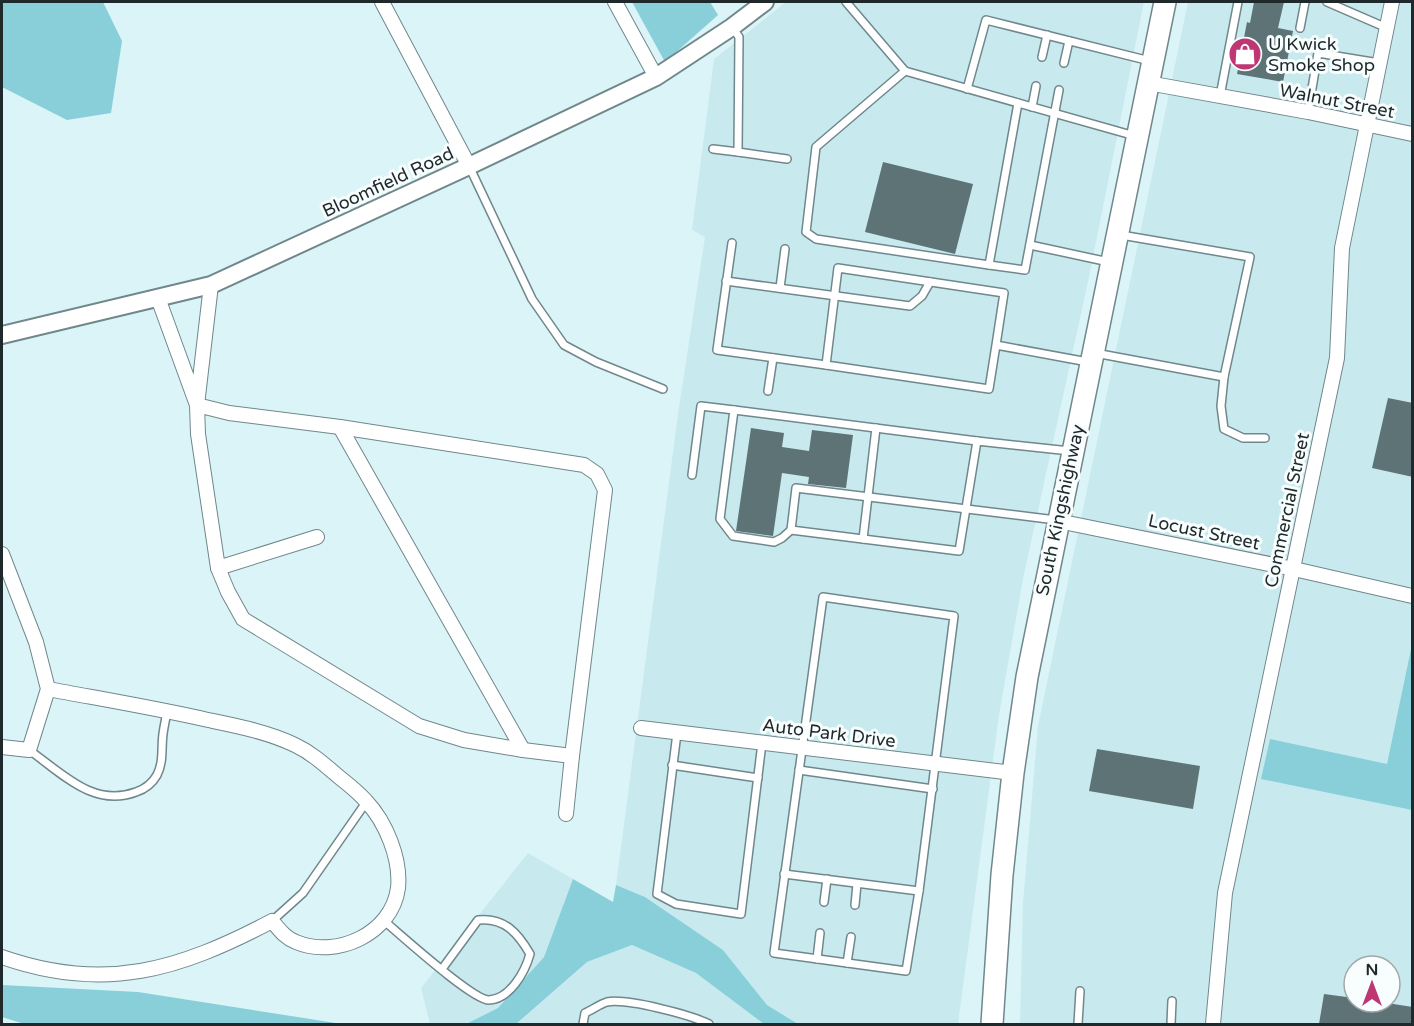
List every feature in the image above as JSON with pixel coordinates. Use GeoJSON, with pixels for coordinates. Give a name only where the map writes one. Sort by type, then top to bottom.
{"type":"FeatureCollection","features":[{"type":"Feature","properties":{"kind":"main road","name":"South Kingshighway"},"geometry":{"type":"LineString","coordinates":[[992,1024],[1002,875],[1026,676],[1165,2]]}},
{"type":"Feature","properties":{"kind":"street"},"geometry":{"type":"LineString","coordinates":[[382,2],[470,166]]}},
{"type":"Feature","properties":{"kind":"street"},"geometry":{"type":"LineString","coordinates":[[615,2],[656,76]]}},
{"type":"Feature","properties":{"kind":"street","name":"Bloomfield Road"},"geometry":{"type":"LineString","coordinates":[[2,335],[211,285],[470,166],[656,76],[732,27],[765,2]]}},
{"type":"Feature","properties":{"kind":"street","name":"Commercial Street"},"geometry":{"type":"LineString","coordinates":[[1213,1024],[1225,893],[1336,358],[1342,248],[1392,2]]}},
{"type":"Feature","properties":{"kind":"street","name":"Walnut Street"},"geometry":{"type":"LineString","coordinates":[[1148,83],[1308,111],[1413,134]]}},
{"type":"Feature","properties":{"kind":"street"},"geometry":{"type":"LineString","coordinates":[[211,285],[197,405],[198,434],[218,568],[243,619],[419,726],[464,740],[573,756]]}},
{"type":"Feature","properties":{"kind":"street"},"geometry":{"type":"LineString","coordinates":[[158,298],[197,405]]}},
{"type":"Feature","properties":{"kind":"street"},"geometry":{"type":"LineString","coordinates":[[197,405],[229,413],[340,427],[584,465],[597,474],[605,490],[566,814]]}},
{"type":"Feature","properties":{"kind":"street"},"geometry":{"type":"LineString","coordinates":[[340,427],[523,750]]}},
{"type":"Feature","properties":{"kind":"street","name":"Locust Street"},"geometry":{"type":"LineString","coordinates":[[1058,521],[1294,569],[1413,596]]}},
{"type":"Feature","properties":{"kind":"street"},"geometry":{"type":"LineString","coordinates":[[218,568],[317,537]]}},
{"type":"Feature","properties":{"kind":"street"},"geometry":{"type":"LineString","coordinates":[[2,554],[4,571],[36,642],[48,689],[29,750],[2,747]]}},
{"type":"Feature","properties":{"kind":"street"},"geometry":{"type":"LineString","coordinates":[[2,957],[63,973],[111,976],[159,968],[201,955],[273,921],[282,933],[295,942],[318,948],[338,947],[365,936],[383,920],[398,889],[397,867],[385,829],[367,801],[317,758],[294,744],[239,727],[48,689]]}},
{"type":"Feature","properties":{"kind":"street","name":"Auto Park Drive"},"geometry":{"type":"LineString","coordinates":[[641,728],[1013,773]]}},
{"type":"Feature","properties":{"kind":"lane"},"geometry":{"type":"LineString","coordinates":[[846,2],[905,71],[1137,136]]}},
{"type":"Feature","properties":{"kind":"lane"},"geometry":{"type":"LineString","coordinates":[[1220,97],[1238,2]]}},
{"type":"Feature","properties":{"kind":"lane"},"geometry":{"type":"LineString","coordinates":[[1300,28],[1305,2]]}},
{"type":"Feature","properties":{"kind":"lane"},"geometry":{"type":"LineString","coordinates":[[1327,2],[1386,28]]}},
{"type":"Feature","properties":{"kind":"lane"},"geometry":{"type":"LineString","coordinates":[[967,88],[986,20],[1152,62]]}},
{"type":"Feature","properties":{"kind":"lane"},"geometry":{"type":"LineString","coordinates":[[732,27],[739,37],[738,152]]}},
{"type":"Feature","properties":{"kind":"lane"},"geometry":{"type":"LineString","coordinates":[[1042,57],[1047,35]]}},
{"type":"Feature","properties":{"kind":"lane"},"geometry":{"type":"LineString","coordinates":[[1064,63],[1069,41]]}},
{"type":"Feature","properties":{"kind":"lane"},"geometry":{"type":"LineString","coordinates":[[1308,111],[1318,53],[1379,63]]}},
{"type":"Feature","properties":{"kind":"lane"},"geometry":{"type":"LineString","coordinates":[[905,71],[816,147],[806,232],[816,239],[1025,270],[1059,90]]}},
{"type":"Feature","properties":{"kind":"lane"},"geometry":{"type":"LineString","coordinates":[[1032,107],[1036,86]]}},
{"type":"Feature","properties":{"kind":"lane"},"geometry":{"type":"LineString","coordinates":[[989,265],[1018,103]]}},
{"type":"Feature","properties":{"kind":"lane"},"geometry":{"type":"LineString","coordinates":[[713,149],[787,159]]}},
{"type":"Feature","properties":{"kind":"lane"},"geometry":{"type":"LineString","coordinates":[[470,166],[532,299],[564,345],[596,362],[663,389]]}},
{"type":"Feature","properties":{"kind":"lane"},"geometry":{"type":"LineString","coordinates":[[1117,234],[1250,257],[1224,377],[1221,406],[1224,429],[1244,438],[1265,438]]}},
{"type":"Feature","properties":{"kind":"lane"},"geometry":{"type":"LineString","coordinates":[[732,243],[717,350],[989,389],[1004,293],[838,268],[825,365]]}},
{"type":"Feature","properties":{"kind":"lane"},"geometry":{"type":"LineString","coordinates":[[1030,245],[1111,262]]}},
{"type":"Feature","properties":{"kind":"lane"},"geometry":{"type":"LineString","coordinates":[[780,288],[785,249]]}},
{"type":"Feature","properties":{"kind":"lane"},"geometry":{"type":"LineString","coordinates":[[726,281],[910,306],[922,296],[930,282]]}},
{"type":"Feature","properties":{"kind":"lane"},"geometry":{"type":"LineString","coordinates":[[996,345],[1224,377]]}},
{"type":"Feature","properties":{"kind":"lane"},"geometry":{"type":"LineString","coordinates":[[768,391],[773,358]]}},
{"type":"Feature","properties":{"kind":"lane"},"geometry":{"type":"LineString","coordinates":[[692,475],[701,406],[1072,452]]}},
{"type":"Feature","properties":{"kind":"lane"},"geometry":{"type":"LineString","coordinates":[[734,410],[720,519],[734,536],[774,542],[782,538],[791,530],[796,488],[1058,521]]}},
{"type":"Feature","properties":{"kind":"lane"},"geometry":{"type":"LineString","coordinates":[[863,539],[876,428]]}},
{"type":"Feature","properties":{"kind":"lane"},"geometry":{"type":"LineString","coordinates":[[791,530],[959,551],[977,441]]}},
{"type":"Feature","properties":{"kind":"lane"},"geometry":{"type":"LineString","coordinates":[[823,597],[954,616],[936,764],[906,971],[774,953],[823,597]]}},
{"type":"Feature","properties":{"kind":"lane"},"geometry":{"type":"LineString","coordinates":[[29,750],[81,788],[100,796],[122,797],[146,788],[157,775],[163,757],[162,735],[167,711]]}},
{"type":"Feature","properties":{"kind":"lane"},"geometry":{"type":"LineString","coordinates":[[676,732],[657,894],[676,904],[741,914],[762,743]]}},
{"type":"Feature","properties":{"kind":"lane"},"geometry":{"type":"LineString","coordinates":[[672,765],[758,778]]}},
{"type":"Feature","properties":{"kind":"lane"},"geometry":{"type":"LineString","coordinates":[[799,770],[933,789]]}},
{"type":"Feature","properties":{"kind":"lane"},"geometry":{"type":"LineString","coordinates":[[273,921],[303,893],[367,801]]}},
{"type":"Feature","properties":{"kind":"lane"},"geometry":{"type":"LineString","coordinates":[[784,874],[919,891]]}},
{"type":"Feature","properties":{"kind":"lane"},"geometry":{"type":"LineString","coordinates":[[824,902],[827,879]]}},
{"type":"Feature","properties":{"kind":"lane"},"geometry":{"type":"LineString","coordinates":[[855,905],[857,884]]}},
{"type":"Feature","properties":{"kind":"lane"},"geometry":{"type":"LineString","coordinates":[[383,920],[442,969],[476,996],[489,1000],[506,993],[526,968],[530,954],[522,940],[502,922],[491,919],[478,921],[442,969]]}},
{"type":"Feature","properties":{"kind":"lane"},"geometry":{"type":"LineString","coordinates":[[817,959],[820,933]]}},
{"type":"Feature","properties":{"kind":"lane"},"geometry":{"type":"LineString","coordinates":[[847,963],[851,937]]}},
{"type":"Feature","properties":{"kind":"lane"},"geometry":{"type":"LineString","coordinates":[[1078,1024],[1080,992]]}},
{"type":"Feature","properties":{"kind":"lane"},"geometry":{"type":"LineString","coordinates":[[1171,1024],[1172,1001]]}},
{"type":"Feature","properties":{"kind":"lane"},"geometry":{"type":"LineString","coordinates":[[583,1024],[585,1013],[607,1002],[646,1005],[709,1024]]}},
{"type":"Feature","properties":{"kind":"shaded area"},"geometry":{"type":"Polygon","coordinates":[[[2,2],[103,2],[122,41],[111,113],[67,120],[2,87],[2,2]]]}},
{"type":"Feature","properties":{"kind":"shaded area"},"geometry":{"type":"Polygon","coordinates":[[[632,2],[710,2],[718,15],[665,62],[632,2]]]}},
{"type":"Feature","properties":{"kind":"shaded area"},"geometry":{"type":"Polygon","coordinates":[[[786,2],[1144,2],[1088,282],[1023,579],[999,715],[958,1024],[798,1024],[767,1005],[723,950],[645,897],[616,885],[678,414],[705,237],[692,230],[714,59],[786,2]]]}},
{"type":"Feature","properties":{"kind":"shaded area"},"geometry":{"type":"Polygon","coordinates":[[[1188,2],[1412,2],[1412,644],[1387,765],[1270,740],[1262,778],[1412,810],[1412,1024],[1020,1024],[1023,903],[1038,726],[1188,2]]]}},
{"type":"Feature","properties":{"kind":"shaded area"},"geometry":{"type":"Polygon","coordinates":[[[1412,644],[1412,810],[1261,779],[1270,739],[1387,764],[1412,644]]]}},
{"type":"Feature","properties":{"kind":"shaded area"},"geometry":{"type":"Polygon","coordinates":[[[528,853],[573,879],[544,957],[498,1008],[466,1024],[430,1024],[421,988],[528,853]]]}},
{"type":"Feature","properties":{"kind":"shaded area"},"geometry":{"type":"Polygon","coordinates":[[[573,879],[613,902],[616,885],[645,897],[723,950],[767,1005],[798,1024],[764,1024],[696,973],[632,945],[587,962],[516,1024],[466,1024],[498,1008],[544,957],[573,879]]]}},
{"type":"Feature","properties":{"kind":"shaded area"},"geometry":{"type":"Polygon","coordinates":[[[632,945],[696,973],[764,1024],[516,1024],[587,962],[632,945]]]}},
{"type":"Feature","properties":{"kind":"shaded area"},"geometry":{"type":"Polygon","coordinates":[[[2,985],[138,992],[342,1024],[24,1024],[2,1017],[2,985]]]}},
{"type":"Feature","properties":{"kind":"building"},"geometry":{"type":"Polygon","coordinates":[[[1254,2],[1284,2],[1278,28],[1293,31],[1283,82],[1237,74],[1247,22],[1250,23],[1254,2]]]}},
{"type":"Feature","properties":{"kind":"building"},"geometry":{"type":"Polygon","coordinates":[[[883,162],[973,184],[955,254],[865,232],[883,162]]]}},
{"type":"Feature","properties":{"kind":"building"},"geometry":{"type":"Polygon","coordinates":[[[1388,398],[1413,403],[1413,477],[1372,468],[1388,398]]]}},
{"type":"Feature","properties":{"kind":"building"},"geometry":{"type":"Polygon","coordinates":[[[751,428],[784,433],[782,447],[809,451],[812,430],[853,435],[846,488],[808,484],[809,477],[782,473],[773,536],[736,531],[751,428]]]}},
{"type":"Feature","properties":{"kind":"building"},"geometry":{"type":"Polygon","coordinates":[[[1097,749],[1200,766],[1193,809],[1089,791],[1097,749]]]}},
{"type":"Feature","properties":{"kind":"building"},"geometry":{"type":"Polygon","coordinates":[[[1324,994],[1342,996],[1342,1014],[1402,1014],[1402,1005],[1413,1007],[1413,1024],[1319,1024],[1324,994]]]}},
{"type":"Feature","properties":{"kind":"place","name":"U Kwick Smoke Shop"},"geometry":{"type":"Point","coordinates":[1245,54]}}]}
